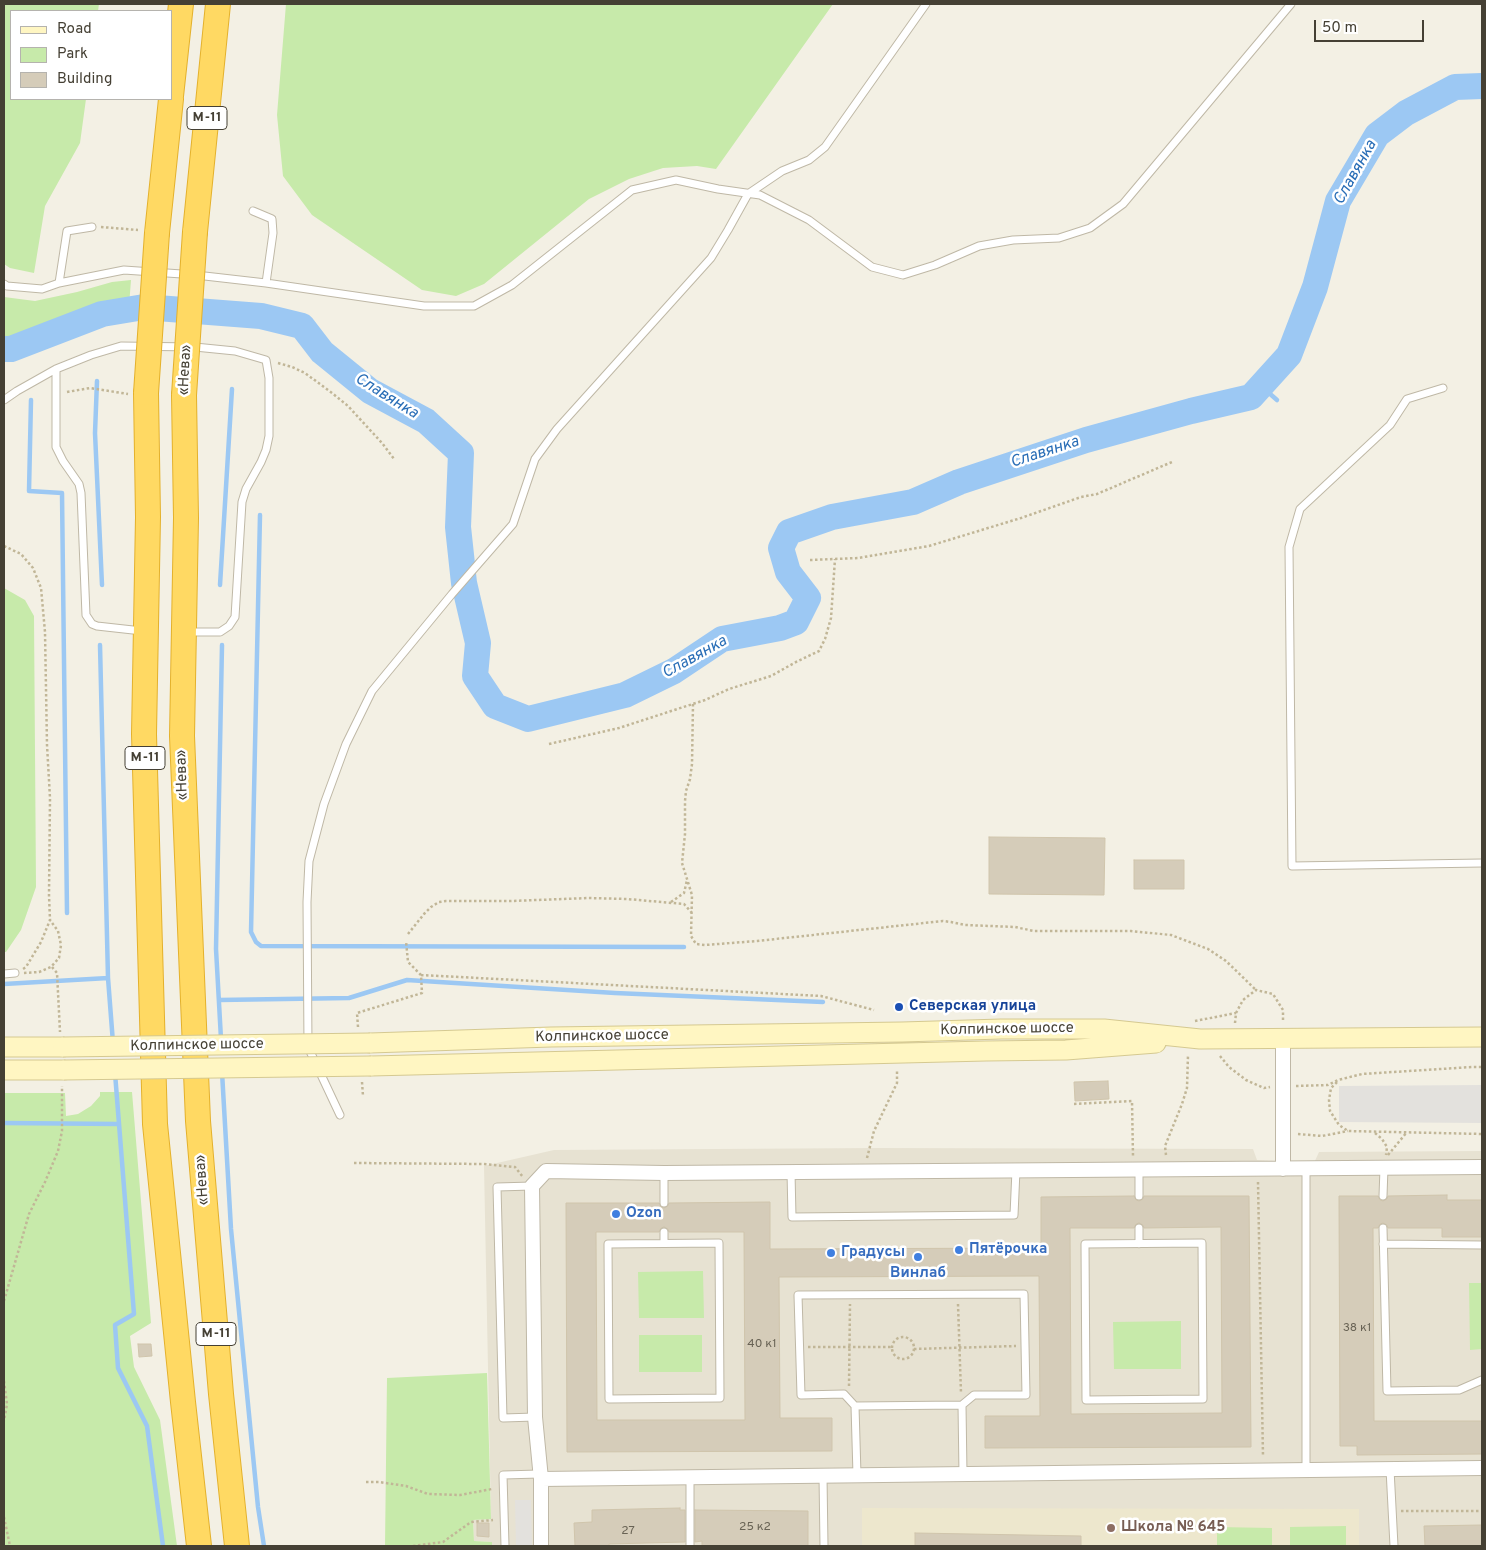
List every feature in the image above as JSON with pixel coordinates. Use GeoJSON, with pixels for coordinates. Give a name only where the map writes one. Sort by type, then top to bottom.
{"type":"FeatureCollection","features":[{"type":"Feature","properties":{"kind":"highway","name":"М-11"},"geometry":{"type":"LineString","coordinates":[[172,89],[181,4]]}},
{"type":"Feature","properties":{"kind":"highway","name":"«Нева»"},"geometry":{"type":"LineString","coordinates":[[218,4],[195,232],[184,396],[186,518],[182,736],[198,1121],[221,1394],[237,1546]]}},
{"type":"Feature","properties":{"kind":"highway","name":"М-11"},"geometry":{"type":"LineString","coordinates":[[171,100],[147,231],[137,394],[148,517],[144,734],[155,1124],[199,1546]]}},
{"type":"Feature","properties":{"kind":"main road","name":"Колпинское шоссе"},"geometry":{"type":"LineString","coordinates":[[4,1047],[61,1040],[370,1043],[551,1037],[1001,1029],[1104,1029],[1194,1044]]}},
{"type":"Feature","properties":{"kind":"main road","name":"Колпинское шоссе"},"geometry":{"type":"LineString","coordinates":[[4,1070],[63,1078],[371,1066],[1066,1050],[1194,1044],[1233,1040],[1482,1037]]}},
{"type":"Feature","properties":{"kind":"street"},"geometry":{"type":"LineString","coordinates":[[1283,1039],[1283,1169]]}},
{"type":"Feature","properties":{"kind":"street"},"geometry":{"type":"LineString","coordinates":[[541,1546],[540,1477],[535,1417],[532,1186],[546,1171],[791,1172],[1482,1167]]}},
{"type":"Feature","properties":{"kind":"street"},"geometry":{"type":"LineString","coordinates":[[540,1477],[824,1476],[1482,1468]]}},
{"type":"Feature","properties":{"kind":"lane"},"geometry":{"type":"LineString","coordinates":[[340,1115],[308,1047],[307,902],[309,861],[324,804],[346,744],[372,691],[513,524],[535,459],[557,429],[711,258],[748,194],[782,171],[809,160],[825,148],[926,4]]}},
{"type":"Feature","properties":{"kind":"lane"},"geometry":{"type":"LineString","coordinates":[[4,284],[7,286],[42,289],[59,283],[124,270],[196,275],[266,283],[424,306],[474,306],[512,286],[632,190],[676,180],[760,195],[809,220],[872,267],[903,275],[936,265],[978,246],[1013,240],[1059,238],[1090,228],[1123,204],[1291,4]]}},
{"type":"Feature","properties":{"kind":"lane"},"geometry":{"type":"LineString","coordinates":[[253,210],[272,219],[273,233],[266,283]]}},
{"type":"Feature","properties":{"kind":"lane"},"geometry":{"type":"LineString","coordinates":[[59,283],[67,231],[92,227]]}},
{"type":"Feature","properties":{"kind":"lane"},"geometry":{"type":"LineString","coordinates":[[4,400],[56,370],[91,355],[121,346],[235,351],[266,360],[269,378],[269,436],[266,450],[246,489],[242,502],[235,617],[229,626],[220,632],[184,632]]}},
{"type":"Feature","properties":{"kind":"lane"},"geometry":{"type":"LineString","coordinates":[[56,370],[56,446],[63,461],[79,484],[81,494],[86,615],[92,624],[97,626],[146,632]]}},
{"type":"Feature","properties":{"kind":"lane"},"geometry":{"type":"LineString","coordinates":[[1443,388],[1407,399],[1390,424],[1300,509],[1289,547],[1292,866],[1482,863]]}},
{"type":"Feature","properties":{"kind":"lane"},"geometry":{"type":"LineString","coordinates":[[4,974],[15,973]]}},
{"type":"Feature","properties":{"kind":"lane"},"geometry":{"type":"LineString","coordinates":[[1306,1168],[1306,1470]]}},
{"type":"Feature","properties":{"kind":"lane"},"geometry":{"type":"LineString","coordinates":[[1384,1168],[1384,1196]]}},
{"type":"Feature","properties":{"kind":"lane"},"geometry":{"type":"LineString","coordinates":[[791,1172],[792,1217],[1014,1215],[1016,1170]]}},
{"type":"Feature","properties":{"kind":"lane"},"geometry":{"type":"LineString","coordinates":[[1136,1170],[1139,1196]]}},
{"type":"Feature","properties":{"kind":"lane"},"geometry":{"type":"LineString","coordinates":[[664,1172],[664,1203]]}},
{"type":"Feature","properties":{"kind":"lane"},"geometry":{"type":"LineString","coordinates":[[532,1186],[497,1187],[503,1418],[535,1417]]}},
{"type":"Feature","properties":{"kind":"lane"},"geometry":{"type":"LineString","coordinates":[[1139,1228],[1139,1244]]}},
{"type":"Feature","properties":{"kind":"lane"},"geometry":{"type":"LineString","coordinates":[[1383,1228],[1387,1391],[1460,1390],[1482,1380]]}},
{"type":"Feature","properties":{"kind":"lane"},"geometry":{"type":"LineString","coordinates":[[664,1232],[664,1243]]}},
{"type":"Feature","properties":{"kind":"lane"},"geometry":{"type":"LineString","coordinates":[[664,1243],[719,1243],[720,1398],[609,1399],[608,1244],[664,1243]]}},
{"type":"Feature","properties":{"kind":"lane"},"geometry":{"type":"LineString","coordinates":[[1202,1243],[1204,1399],[1086,1400],[1085,1244],[1139,1244],[1202,1243]]}},
{"type":"Feature","properties":{"kind":"lane"},"geometry":{"type":"LineString","coordinates":[[1383,1244],[1482,1246]]}},
{"type":"Feature","properties":{"kind":"lane"},"geometry":{"type":"LineString","coordinates":[[855,1406],[962,1405],[974,1395],[1026,1395],[1024,1294],[798,1295],[801,1394],[844,1394],[855,1406],[857,1475]]}},
{"type":"Feature","properties":{"kind":"lane"},"geometry":{"type":"LineString","coordinates":[[962,1405],[963,1474]]}},
{"type":"Feature","properties":{"kind":"lane"},"geometry":{"type":"LineString","coordinates":[[1390,1469],[1394,1546]]}},
{"type":"Feature","properties":{"kind":"lane"},"geometry":{"type":"LineString","coordinates":[[505,1546],[504,1475],[540,1477]]}},
{"type":"Feature","properties":{"kind":"lane"},"geometry":{"type":"LineString","coordinates":[[824,1476],[824,1546]]}},
{"type":"Feature","properties":{"kind":"lane"},"geometry":{"type":"LineString","coordinates":[[690,1477],[690,1546]]}},
{"type":"Feature","properties":{"kind":"path"},"geometry":{"type":"LineString","coordinates":[[106,227],[147,231]]}},
{"type":"Feature","properties":{"kind":"path"},"geometry":{"type":"LineString","coordinates":[[266,360],[292,367],[305,373],[332,393],[348,406],[394,459]]}},
{"type":"Feature","properties":{"kind":"path"},"geometry":{"type":"LineString","coordinates":[[56,394],[100,388],[137,394]]}},
{"type":"Feature","properties":{"kind":"path"},"geometry":{"type":"LineString","coordinates":[[810,560],[858,558],[929,546],[1021,518],[1081,497],[1097,494],[1172,462]]}},
{"type":"Feature","properties":{"kind":"path"},"geometry":{"type":"LineString","coordinates":[[4,546],[21,554],[33,568],[41,588],[45,632],[50,798],[50,920],[41,942],[26,967],[15,973]]}},
{"type":"Feature","properties":{"kind":"path"},"geometry":{"type":"LineString","coordinates":[[549,744],[619,728],[705,700],[729,689],[772,676],[819,651],[825,639],[831,618],[836,559]]}},
{"type":"Feature","properties":{"kind":"path"},"geometry":{"type":"LineString","coordinates":[[693,704],[692,764],[684,801],[685,834],[682,863],[688,877],[692,895],[692,939],[696,944],[705,945],[943,921],[965,926],[1015,927],[1034,931],[1131,931],[1171,935],[1208,949],[1226,961],[1256,990],[1273,994],[1283,1010],[1283,1039]]}},
{"type":"Feature","properties":{"kind":"path"},"geometry":{"type":"LineString","coordinates":[[670,902],[684,893],[688,877]]}},
{"type":"Feature","properties":{"kind":"path"},"geometry":{"type":"LineString","coordinates":[[408,934],[431,907],[439,902],[446,901],[627,899],[684,904],[692,913]]}},
{"type":"Feature","properties":{"kind":"path"},"geometry":{"type":"LineString","coordinates":[[15,973],[39,972],[51,967],[59,958],[61,945],[58,931],[50,920]]}},
{"type":"Feature","properties":{"kind":"path"},"geometry":{"type":"LineString","coordinates":[[406,941],[408,962],[421,975],[422,986]]}},
{"type":"Feature","properties":{"kind":"path"},"geometry":{"type":"LineString","coordinates":[[51,967],[57,973],[61,1040]]}},
{"type":"Feature","properties":{"kind":"path"},"geometry":{"type":"LineString","coordinates":[[421,975],[821,996],[874,1010]]}},
{"type":"Feature","properties":{"kind":"path"},"geometry":{"type":"LineString","coordinates":[[1233,1040],[1236,1014],[1243,1000],[1256,990]]}},
{"type":"Feature","properties":{"kind":"path"},"geometry":{"type":"LineString","coordinates":[[1188,1022],[1236,1014]]}},
{"type":"Feature","properties":{"kind":"path"},"geometry":{"type":"LineString","coordinates":[[1166,1169],[1165,1146],[1187,1088],[1194,1044]]}},
{"type":"Feature","properties":{"kind":"path"},"geometry":{"type":"LineString","coordinates":[[1220,1055],[1229,1067],[1246,1080],[1264,1088],[1328,1085],[1338,1080],[1362,1074],[1482,1067]]}},
{"type":"Feature","properties":{"kind":"path"},"geometry":{"type":"LineString","coordinates":[[863,1171],[874,1131],[897,1083],[897,1068]]}},
{"type":"Feature","properties":{"kind":"path"},"geometry":{"type":"LineString","coordinates":[[4,1302],[29,1214],[58,1151],[62,1132],[63,1078]]}},
{"type":"Feature","properties":{"kind":"path"},"geometry":{"type":"LineString","coordinates":[[1338,1080],[1331,1088],[1330,1111],[1339,1125],[1348,1131]]}},
{"type":"Feature","properties":{"kind":"path"},"geometry":{"type":"LineString","coordinates":[[1074,1104],[1132,1101],[1136,1170]]}},
{"type":"Feature","properties":{"kind":"path"},"geometry":{"type":"LineString","coordinates":[[1283,1133],[1322,1136],[1348,1131],[1482,1134]]}},
{"type":"Feature","properties":{"kind":"path"},"geometry":{"type":"LineString","coordinates":[[1374,1132],[1387,1147],[1386,1157],[1407,1132]]}},
{"type":"Feature","properties":{"kind":"path"},"geometry":{"type":"LineString","coordinates":[[354,1163],[483,1164],[515,1167],[532,1186]]}},
{"type":"Feature","properties":{"kind":"path"},"geometry":{"type":"LineString","coordinates":[[1258,1174],[1263,1462]]}},
{"type":"Feature","properties":{"kind":"path"},"geometry":{"type":"LineString","coordinates":[[848,1399],[850,1295]]}},
{"type":"Feature","properties":{"kind":"path"},"geometry":{"type":"LineString","coordinates":[[958,1295],[962,1405]]}},
{"type":"Feature","properties":{"kind":"path"},"geometry":{"type":"LineString","coordinates":[[900,1337],[909,1338],[914,1345],[914,1350],[913,1354],[906,1359],[897,1358],[892,1351],[892,1347],[893,1342],[900,1337]]}},
{"type":"Feature","properties":{"kind":"path"},"geometry":{"type":"LineString","coordinates":[[914,1350],[1025,1346]]}},
{"type":"Feature","properties":{"kind":"path"},"geometry":{"type":"LineString","coordinates":[[799,1347],[892,1347]]}},
{"type":"Feature","properties":{"kind":"path"},"geometry":{"type":"LineString","coordinates":[[4,1381],[6,1404],[4,1421]]}},
{"type":"Feature","properties":{"kind":"path"},"geometry":{"type":"LineString","coordinates":[[366,1482],[406,1486],[428,1494],[460,1495],[504,1487]]}},
{"type":"Feature","properties":{"kind":"path"},"geometry":{"type":"LineString","coordinates":[[1392,1512],[1482,1511]]}},
{"type":"Feature","properties":{"kind":"path"},"geometry":{"type":"LineString","coordinates":[[4,1518],[10,1546]]}},
{"type":"Feature","properties":{"kind":"path"},"geometry":{"type":"LineString","coordinates":[[413,1546],[443,1542],[471,1522],[505,1520]]}},
{"type":"Feature","properties":{"kind":"shaded area"},"geometry":{"type":"Polygon","coordinates":[[[1482,1085],[1482,1123],[1339,1122],[1339,1086],[1482,1085]]]}},
{"type":"Feature","properties":{"kind":"shaded area"},"geometry":{"type":"Polygon","coordinates":[[[878,1148],[1253,1149],[1257,1160],[1314,1163],[1319,1152],[1482,1151],[1482,1546],[492,1546],[492,1542],[474,1541],[473,1520],[491,1519],[484,1166],[554,1150],[878,1148]]]}},
{"type":"Feature","properties":{"kind":"shaded area"},"geometry":{"type":"Polygon","coordinates":[[[515,1500],[531,1500],[532,1546],[516,1546],[515,1500]]]}},
{"type":"Feature","properties":{"kind":"shaded area","name":"Школа № 645"},"geometry":{"type":"Polygon","coordinates":[[[862,1508],[1359,1509],[1359,1546],[862,1546],[862,1508]]]}},
{"type":"Feature","properties":{"kind":"green space"},"geometry":{"type":"Polygon","coordinates":[[[4,4],[99,4],[98,10],[10,10],[10,100],[86,100],[80,143],[45,206],[34,273],[10,268],[4,264],[4,4]]]}},
{"type":"Feature","properties":{"kind":"green space"},"geometry":{"type":"Polygon","coordinates":[[[286,4],[833,4],[716,169],[697,166],[663,168],[629,179],[589,199],[484,284],[456,296],[422,290],[312,215],[283,176],[277,115],[286,4]]]}},
{"type":"Feature","properties":{"kind":"green space"},"geometry":{"type":"Polygon","coordinates":[[[131,280],[129,306],[102,309],[4,341],[4,297],[35,301],[112,282],[131,280]]]}},
{"type":"Feature","properties":{"kind":"green space"},"geometry":{"type":"Polygon","coordinates":[[[4,588],[25,600],[34,616],[36,887],[21,930],[6,952],[4,952],[4,588]]]}},
{"type":"Feature","properties":{"kind":"green space"},"geometry":{"type":"Polygon","coordinates":[[[100,1092],[132,1092],[151,1323],[130,1336],[134,1367],[160,1420],[177,1546],[4,1546],[4,1093],[65,1093],[66,1116],[78,1114],[91,1106],[100,1096],[100,1092]]]}},
{"type":"Feature","properties":{"kind":"green space"},"geometry":{"type":"Polygon","coordinates":[[[703,1271],[704,1318],[639,1318],[638,1272],[703,1271]]]}},
{"type":"Feature","properties":{"kind":"green space"},"geometry":{"type":"Polygon","coordinates":[[[1469,1283],[1482,1283],[1482,1349],[1470,1350],[1469,1283]]]}},
{"type":"Feature","properties":{"kind":"green space"},"geometry":{"type":"Polygon","coordinates":[[[1181,1321],[1181,1369],[1114,1369],[1113,1322],[1181,1321]]]}},
{"type":"Feature","properties":{"kind":"green space"},"geometry":{"type":"Polygon","coordinates":[[[639,1335],[702,1335],[702,1372],[639,1372],[639,1335]]]}},
{"type":"Feature","properties":{"kind":"green space"},"geometry":{"type":"Polygon","coordinates":[[[487,1373],[491,1519],[473,1520],[474,1541],[492,1542],[492,1546],[385,1546],[387,1378],[487,1373]]]}},
{"type":"Feature","properties":{"kind":"green space"},"geometry":{"type":"Polygon","coordinates":[[[1346,1526],[1346,1546],[1290,1546],[1290,1527],[1346,1526]]]}},
{"type":"Feature","properties":{"kind":"green space"},"geometry":{"type":"Polygon","coordinates":[[[1217,1527],[1272,1528],[1272,1546],[1217,1546],[1217,1527]]]}},
{"type":"Feature","properties":{"kind":"building"},"geometry":{"type":"Polygon","coordinates":[[[989,837],[1105,838],[1104,895],[989,894],[989,837]]]}},
{"type":"Feature","properties":{"kind":"building"},"geometry":{"type":"Polygon","coordinates":[[[1134,860],[1184,860],[1184,889],[1134,889],[1134,860]]]}},
{"type":"Feature","properties":{"kind":"building"},"geometry":{"type":"Polygon","coordinates":[[[1108,1081],[1109,1099],[1075,1101],[1074,1082],[1108,1081]]]}},
{"type":"Feature","properties":{"kind":"building"},"geometry":{"type":"Polygon","coordinates":[[[1447,1195],[1447,1200],[1482,1200],[1482,1237],[1442,1237],[1442,1228],[1388,1228],[1383,1223],[1378,1228],[1373,1228],[1374,1421],[1482,1421],[1482,1454],[1357,1455],[1357,1446],[1340,1446],[1339,1196],[1378,1196],[1383,1201],[1388,1196],[1447,1195]]]}},
{"type":"Feature","properties":{"kind":"building"},"geometry":{"type":"Polygon","coordinates":[[[1134,1196],[1139,1201],[1144,1196],[1249,1196],[1251,1447],[985,1448],[985,1416],[1040,1416],[1039,1276],[779,1277],[780,1418],[832,1418],[832,1451],[567,1452],[566,1203],[659,1203],[664,1208],[669,1203],[770,1202],[770,1249],[1041,1248],[1041,1197],[1134,1196]],[[1139,1223],[1134,1228],[1070,1228],[1071,1414],[1222,1413],[1221,1227],[1144,1228],[1139,1223]],[[664,1227],[659,1232],[596,1232],[597,1420],[745,1420],[744,1232],[669,1232],[664,1227]]]}},
{"type":"Feature","properties":{"kind":"building"},"geometry":{"type":"Polygon","coordinates":[[[138,1344],[151,1344],[152,1356],[139,1357],[138,1344]]]}},
{"type":"Feature","properties":{"kind":"building"},"geometry":{"type":"Polygon","coordinates":[[[680,1508],[680,1510],[685,1510],[685,1542],[575,1546],[574,1523],[592,1522],[592,1510],[680,1508]]]}},
{"type":"Feature","properties":{"kind":"building"},"geometry":{"type":"Polygon","coordinates":[[[695,1510],[808,1511],[808,1546],[702,1546],[702,1541],[695,1542],[695,1510]]]}},
{"type":"Feature","properties":{"kind":"building"},"geometry":{"type":"Polygon","coordinates":[[[477,1523],[489,1523],[489,1537],[477,1536],[477,1523]]]}},
{"type":"Feature","properties":{"kind":"building"},"geometry":{"type":"Polygon","coordinates":[[[1482,1525],[1482,1546],[1425,1546],[1424,1526],[1482,1525]]]}},
{"type":"Feature","properties":{"kind":"building"},"geometry":{"type":"Polygon","coordinates":[[[915,1533],[1081,1536],[1081,1546],[915,1546],[915,1533]]]}},
{"type":"Feature","properties":{"kind":"waterway","name":"Славянка"},"geometry":{"type":"LineString","coordinates":[[4,349],[11,349],[102,314],[144,307],[261,316],[302,326],[322,352],[370,391],[426,421],[461,453],[458,527],[464,583],[478,643],[475,676],[495,706],[528,719],[625,695],[674,671],[722,639],[780,628],[796,622],[808,598],[788,572],[781,548],[789,532],[832,517],[913,502],[959,482],[1086,440],[1191,411],[1251,397],[1289,355],[1315,287],[1338,201],[1377,135],[1406,113],[1455,87],[1482,86]]}},
{"type":"Feature","properties":{"kind":"waterway"},"geometry":{"type":"LineString","coordinates":[[97,381],[95,433],[102,585]]}},
{"type":"Feature","properties":{"kind":"waterway"},"geometry":{"type":"LineString","coordinates":[[1261,386],[1277,400]]}},
{"type":"Feature","properties":{"kind":"waterway"},"geometry":{"type":"LineString","coordinates":[[220,585],[232,389]]}},
{"type":"Feature","properties":{"kind":"waterway"},"geometry":{"type":"LineString","coordinates":[[31,400],[29,491],[62,493],[67,913]]}},
{"type":"Feature","properties":{"kind":"waterway"},"geometry":{"type":"LineString","coordinates":[[260,515],[251,932],[256,942],[261,946],[684,947]]}},
{"type":"Feature","properties":{"kind":"waterway"},"geometry":{"type":"LineString","coordinates":[[100,645],[108,978],[113,1043]]}},
{"type":"Feature","properties":{"kind":"waterway"},"geometry":{"type":"LineString","coordinates":[[221,1039],[216,949],[222,645]]}},
{"type":"Feature","properties":{"kind":"waterway"},"geometry":{"type":"LineString","coordinates":[[4,984],[108,978]]}},
{"type":"Feature","properties":{"kind":"waterway"},"geometry":{"type":"LineString","coordinates":[[219,1000],[349,998],[407,980],[615,993],[823,1002]]}},
{"type":"Feature","properties":{"kind":"waterway"},"geometry":{"type":"LineString","coordinates":[[222,1072],[231,1229],[258,1507],[264,1546]]}},
{"type":"Feature","properties":{"kind":"waterway"},"geometry":{"type":"LineString","coordinates":[[115,1073],[134,1314],[115,1325],[118,1368],[147,1426],[163,1546]]}},
{"type":"Feature","properties":{"kind":"waterway"},"geometry":{"type":"LineString","coordinates":[[4,1123],[119,1124]]}},
{"type":"Feature","properties":{"kind":"place","name":"Северская улица"},"geometry":{"type":"Point","coordinates":[899,1007]}},
{"type":"Feature","properties":{"kind":"place","name":"Ozon"},"geometry":{"type":"Point","coordinates":[616,1214]}},
{"type":"Feature","properties":{"kind":"place","name":"Пятёрочка"},"geometry":{"type":"Point","coordinates":[959,1250]}},
{"type":"Feature","properties":{"kind":"place","name":"Градусы"},"geometry":{"type":"Point","coordinates":[831,1253]}},
{"type":"Feature","properties":{"kind":"place","name":"Винлаб"},"geometry":{"type":"Point","coordinates":[918,1257]}},
{"type":"Feature","properties":{"kind":"place","name":"Школа № 645"},"geometry":{"type":"Point","coordinates":[1111,1528]}}]}
